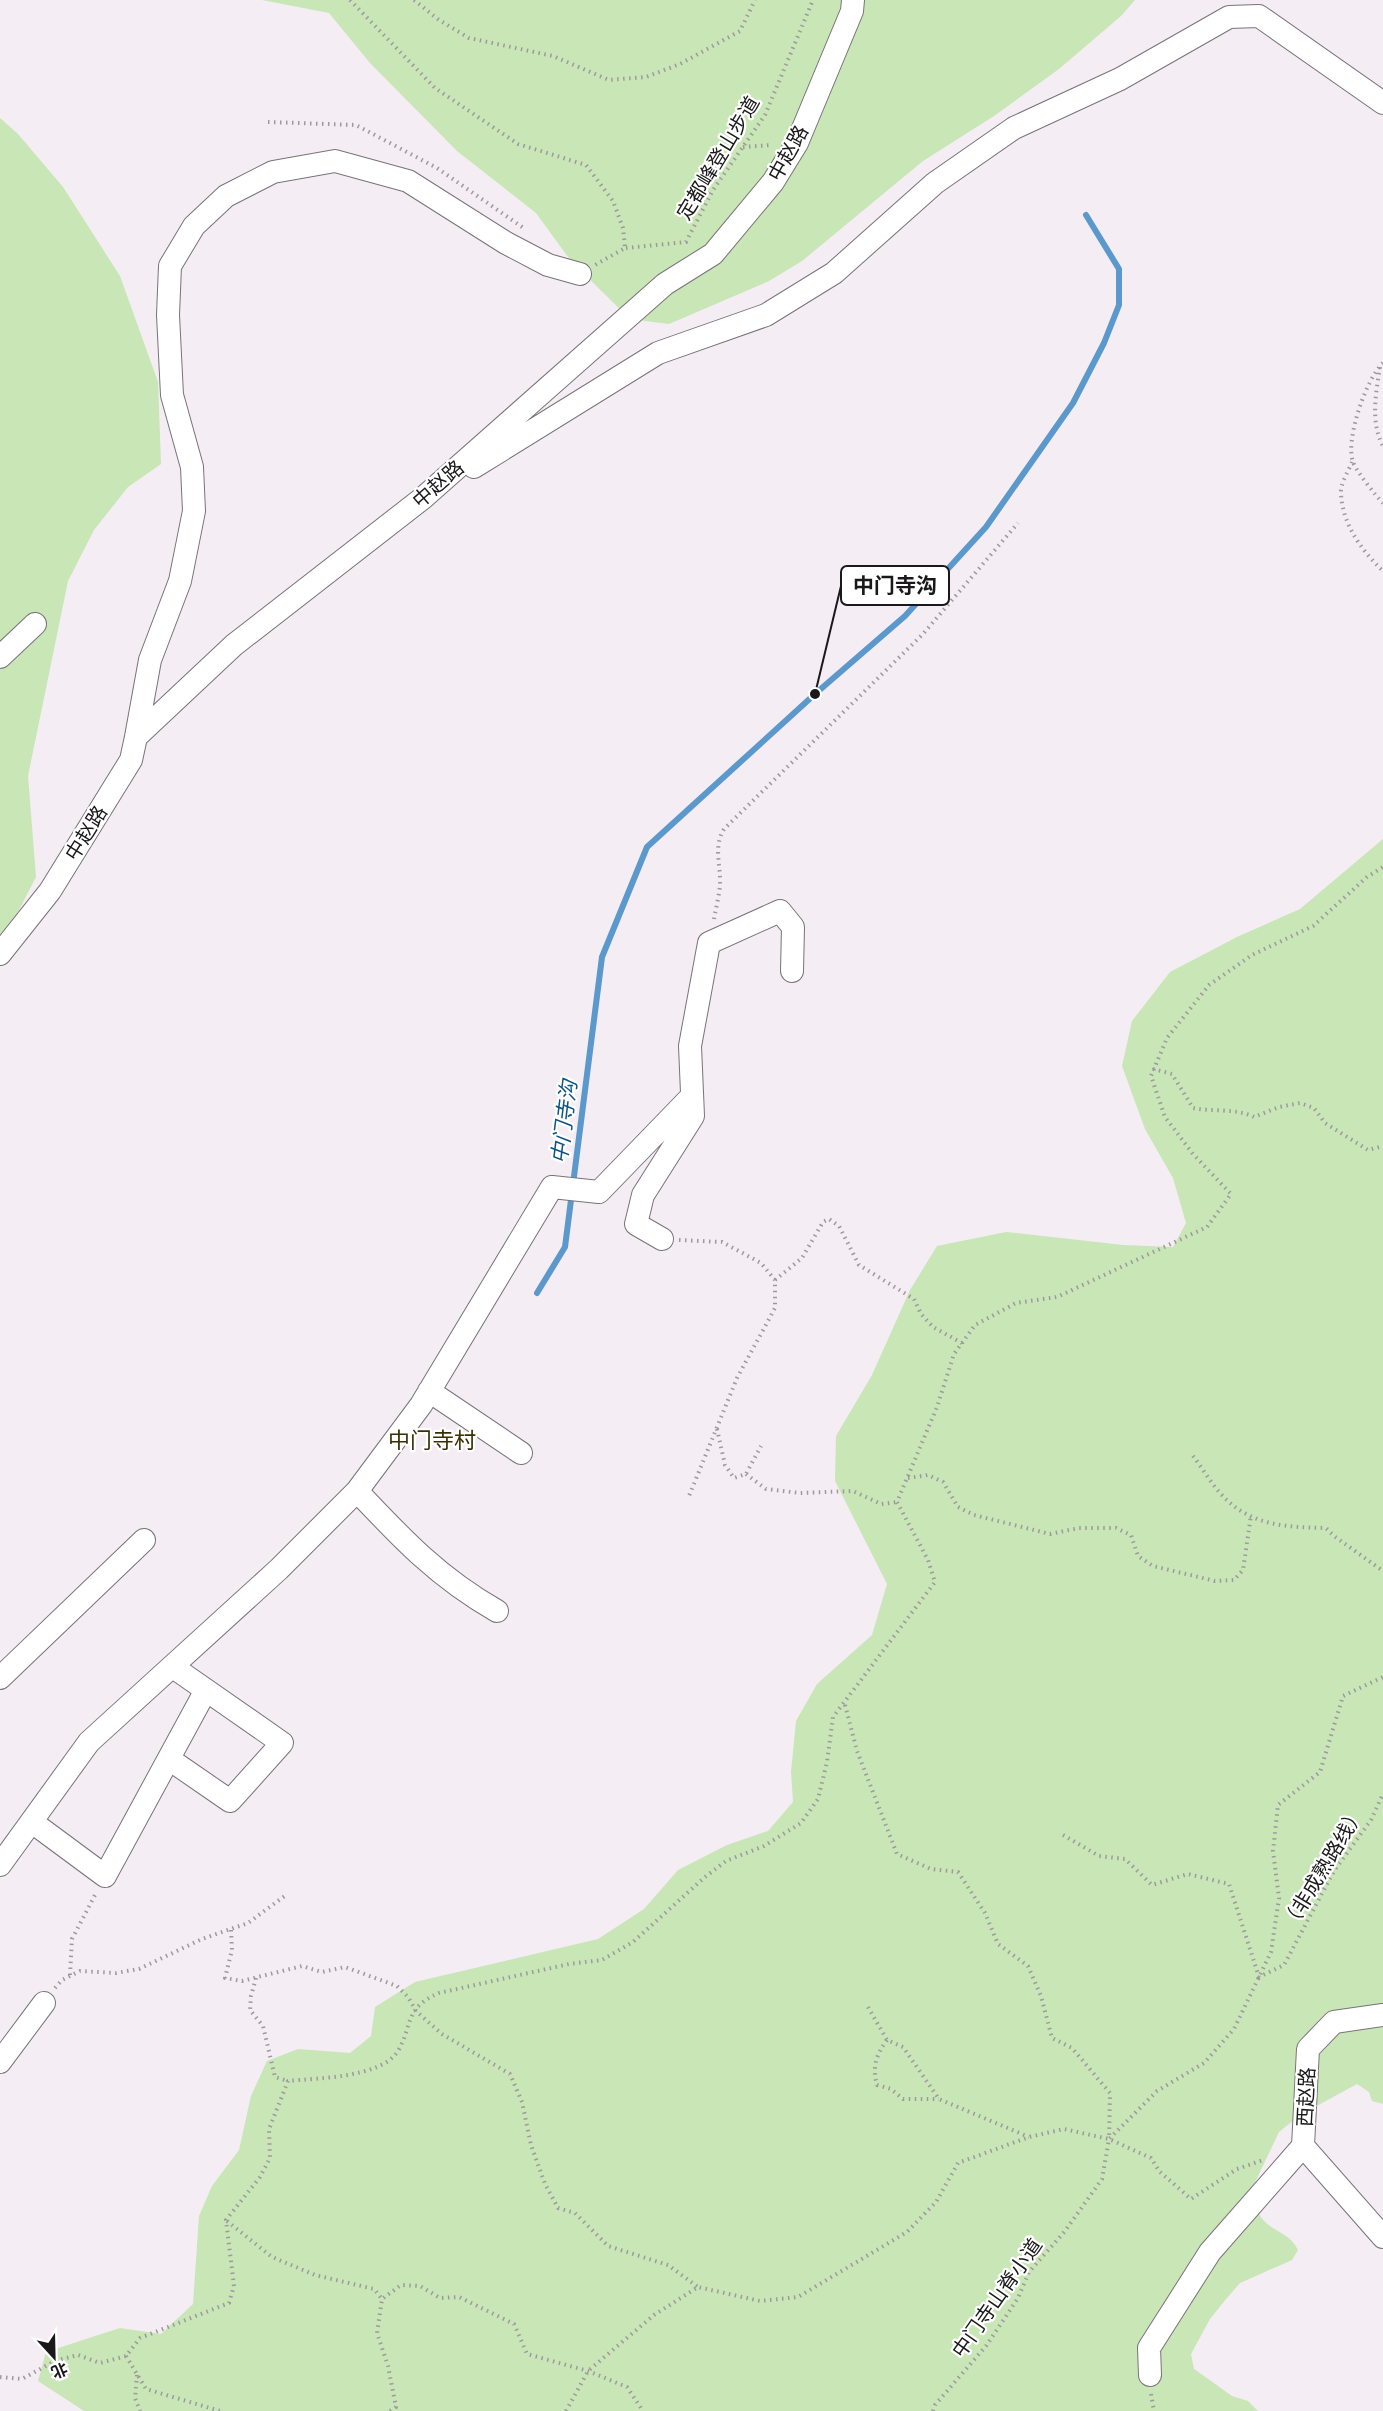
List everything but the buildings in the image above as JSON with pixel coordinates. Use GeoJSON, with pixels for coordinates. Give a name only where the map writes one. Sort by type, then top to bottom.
{"type":"FeatureCollection","features":[{"type":"Feature","properties":{"kind":"street","name":"中赵路"},"geometry":{"type":"LineString","coordinates":[[0,954],[50,891],[131,760],[136,737],[234,645],[423,498],[665,284],[713,254],[773,182],[797,143],[852,11],[854,0]]}},
{"type":"Feature","properties":{"kind":"street"},"geometry":{"type":"LineString","coordinates":[[423,498],[658,353],[766,315],[834,273],[935,183],[1014,128],[1120,79],[1229,17],[1259,16],[1383,103]]}},
{"type":"Feature","properties":{"kind":"street"},"geometry":{"type":"LineString","coordinates":[[136,737],[150,660],[180,581],[194,511],[192,467],[172,394],[168,315],[170,266],[194,226],[226,196],[273,172],[335,160],[408,182],[506,243],[549,265],[580,274]]}},
{"type":"Feature","properties":{"kind":"street"},"geometry":{"type":"LineString","coordinates":[[0,657],[35,624]]}},
{"type":"Feature","properties":{"kind":"street"},"geometry":{"type":"LineString","coordinates":[[662,1239],[636,1224],[643,1195],[693,1116],[690,1046],[709,943],[780,911],[793,927],[792,971]]}},
{"type":"Feature","properties":{"kind":"street"},"geometry":{"type":"LineString","coordinates":[[0,1865],[89,1742],[279,1569],[357,1491],[429,1391],[552,1187],[599,1192],[692,1096]]}},
{"type":"Feature","properties":{"kind":"street"},"geometry":{"type":"LineString","coordinates":[[429,1391],[521,1453]]}},
{"type":"Feature","properties":{"kind":"street"},"geometry":{"type":"LineString","coordinates":[[357,1491],[415,1552],[461,1590],[496,1611]]}},
{"type":"Feature","properties":{"kind":"street"},"geometry":{"type":"LineString","coordinates":[[0,1678],[144,1540]]}},
{"type":"Feature","properties":{"kind":"street"},"geometry":{"type":"LineString","coordinates":[[168,1759],[230,1801],[282,1743],[173,1667]]}},
{"type":"Feature","properties":{"kind":"street"},"geometry":{"type":"LineString","coordinates":[[32,1822],[105,1876],[206,1690]]}},
{"type":"Feature","properties":{"kind":"street"},"geometry":{"type":"LineString","coordinates":[[0,2062],[44,2002]]}},
{"type":"Feature","properties":{"kind":"street","name":"西赵路"},"geometry":{"type":"LineString","coordinates":[[1383,2015],[1334,2022],[1308,2049],[1303,2146],[1383,2237]]}},
{"type":"Feature","properties":{"kind":"street"},"geometry":{"type":"LineString","coordinates":[[1149,2375],[1149,2348],[1210,2252],[1303,2146]]}},
{"type":"Feature","properties":{"kind":"path"},"geometry":{"type":"LineString","coordinates":[[350,0],[435,88],[518,144],[586,165],[613,201],[623,228],[625,248],[580,274]]}},
{"type":"Feature","properties":{"kind":"path"},"geometry":{"type":"LineString","coordinates":[[414,0],[439,20],[469,38],[553,56],[609,80],[646,77],[680,63],[741,31],[756,0]]}},
{"type":"Feature","properties":{"kind":"path","name":"定都峰登山步道"},"geometry":{"type":"LineString","coordinates":[[625,248],[686,242],[713,190],[765,115],[813,0]]}},
{"type":"Feature","properties":{"kind":"path"},"geometry":{"type":"LineString","coordinates":[[1381,364],[1375,408],[1378,437],[1383,446]]}},
{"type":"Feature","properties":{"kind":"path"},"geometry":{"type":"LineString","coordinates":[[1381,364],[1375,371],[1355,417],[1352,462],[1340,491],[1349,527],[1366,555],[1383,571]]}},
{"type":"Feature","properties":{"kind":"path"},"geometry":{"type":"LineString","coordinates":[[1352,462],[1383,503]]}},
{"type":"Feature","properties":{"kind":"path"},"geometry":{"type":"LineString","coordinates":[[709,943],[720,885],[718,844],[724,829],[923,634],[1018,524]]}},
{"type":"Feature","properties":{"kind":"path"},"geometry":{"type":"LineString","coordinates":[[897,1502],[937,1407],[954,1354],[975,1325],[1016,1303],[1057,1297],[1207,1227],[1231,1194],[1193,1154],[1165,1117],[1151,1076],[1167,1038],[1209,985],[1252,955],[1313,926],[1367,877],[1383,867]]}},
{"type":"Feature","properties":{"kind":"path"},"geometry":{"type":"LineString","coordinates":[[1153,1069],[1172,1074],[1193,1108],[1217,1113],[1242,1111],[1254,1117],[1279,1107],[1300,1103],[1314,1108],[1325,1123],[1368,1150],[1383,1146]]}},
{"type":"Feature","properties":{"kind":"path"},"geometry":{"type":"LineString","coordinates":[[775,1280],[802,1258],[823,1222],[829,1220],[839,1226],[859,1265],[915,1299],[921,1314],[933,1327],[962,1343]]}},
{"type":"Feature","properties":{"kind":"path"},"geometry":{"type":"LineString","coordinates":[[662,1239],[722,1242],[761,1263],[775,1280],[775,1308],[737,1378],[689,1496]]}},
{"type":"Feature","properties":{"kind":"path"},"geometry":{"type":"LineString","coordinates":[[717,1428],[725,1465],[734,1478],[746,1474],[761,1446]]}},
{"type":"Feature","properties":{"kind":"path"},"geometry":{"type":"LineString","coordinates":[[1193,1456],[1228,1501],[1251,1515],[1277,1526],[1326,1527],[1334,1536],[1383,1571]]}},
{"type":"Feature","properties":{"kind":"path"},"geometry":{"type":"LineString","coordinates":[[746,1474],[766,1489],[800,1493],[853,1491],[881,1504],[897,1502]]}},
{"type":"Feature","properties":{"kind":"path"},"geometry":{"type":"LineString","coordinates":[[907,1478],[928,1475],[943,1482],[958,1507],[974,1515],[1050,1534],[1079,1528],[1116,1528],[1131,1535],[1138,1556],[1153,1566],[1215,1581],[1234,1580],[1243,1570],[1251,1515]]}},
{"type":"Feature","properties":{"kind":"path"},"geometry":{"type":"LineString","coordinates":[[256,1977],[250,2010],[263,2026],[275,2077],[288,2081],[375,2070],[397,2052],[408,2019],[423,2000],[439,1994],[569,1964],[602,1960],[633,1942],[705,1877],[726,1862],[764,1846],[801,1823],[818,1799],[827,1762],[833,1717],[863,1673],[935,1582],[928,1560],[897,1502]]}},
{"type":"Feature","properties":{"kind":"path"},"geometry":{"type":"LineString","coordinates":[[1109,2139],[1157,2091],[1204,2063],[1234,2030],[1271,1952],[1279,1898],[1273,1851],[1278,1805],[1320,1772],[1343,1696],[1383,1677]]}},
{"type":"Feature","properties":{"kind":"path","name":"中门寺山脊小道"},"geometry":{"type":"LineString","coordinates":[[844,1704],[857,1751],[897,1854],[931,1869],[958,1872],[985,1913],[998,1944],[1028,1966],[1041,1996],[1052,2038],[1072,2048],[1110,2093],[1109,2139],[1102,2180],[1065,2231],[1029,2272],[1018,2298],[986,2346],[935,2405],[933,2411]]}},
{"type":"Feature","properties":{"kind":"path","name":"（非成熟路线）"},"geometry":{"type":"LineString","coordinates":[[1259,1977],[1284,1965],[1334,1871],[1371,1820],[1383,1794]]}},
{"type":"Feature","properties":{"kind":"path"},"geometry":{"type":"LineString","coordinates":[[1063,1835],[1099,1856],[1125,1859],[1152,1886],[1188,1874],[1229,1884],[1259,1977]]}},
{"type":"Feature","properties":{"kind":"path"},"geometry":{"type":"LineString","coordinates":[[70,1976],[72,1939],[105,1876]]}},
{"type":"Feature","properties":{"kind":"path"},"geometry":{"type":"LineString","coordinates":[[44,2002],[62,1980],[80,1971],[116,1973],[139,1969],[202,1939],[248,1923],[286,1895]]}},
{"type":"Feature","properties":{"kind":"path"},"geometry":{"type":"LineString","coordinates":[[231,1930],[232,1950],[225,1978],[242,1981],[302,1966],[322,1972],[345,1967],[397,1986],[408,1996],[416,2011],[442,2034],[510,2074],[522,2102],[531,2145],[545,2184],[558,2208],[575,2213],[608,2246],[668,2265],[698,2287],[760,2301],[798,2297],[907,2232],[936,2202],[958,2163],[1029,2137],[1064,2129],[1109,2139],[1152,2158],[1160,2171],[1191,2199],[1237,2169],[1270,2158]]}},
{"type":"Feature","properties":{"kind":"path"},"geometry":{"type":"LineString","coordinates":[[868,2007],[887,2040],[903,2047],[939,2099]]}},
{"type":"Feature","properties":{"kind":"path"},"geometry":{"type":"LineString","coordinates":[[887,2040],[878,2052],[873,2071],[877,2085],[891,2089],[903,2099],[939,2099],[1029,2137]]}},
{"type":"Feature","properties":{"kind":"path"},"geometry":{"type":"LineString","coordinates":[[0,2377],[22,2379],[55,2361],[78,2355],[100,2362],[126,2356],[141,2338],[229,2303],[234,2286],[226,2220],[260,2177],[270,2158],[269,2129],[288,2081]]}},
{"type":"Feature","properties":{"kind":"path"},"geometry":{"type":"LineString","coordinates":[[226,2220],[272,2257],[315,2276],[374,2289],[382,2299]]}},
{"type":"Feature","properties":{"kind":"path"},"geometry":{"type":"LineString","coordinates":[[390,2411],[396,2407],[388,2366],[377,2333],[382,2299],[401,2284],[420,2286],[440,2298],[459,2297],[514,2324],[527,2354],[588,2371],[627,2387],[643,2411]]}},
{"type":"Feature","properties":{"kind":"path"},"geometry":{"type":"LineString","coordinates":[[566,2411],[588,2371],[654,2315],[698,2287]]}},
{"type":"Feature","properties":{"kind":"path"},"geometry":{"type":"LineString","coordinates":[[126,2356],[146,2389],[220,2411]]}},
{"type":"Feature","properties":{"kind":"path"},"geometry":{"type":"LineString","coordinates":[[137,2374],[135,2398],[140,2411]]}},
{"type":"Feature","properties":{"kind":"green space"},"geometry":{"type":"Polygon","coordinates":[[[262,0],[1135,0],[1121,16],[1059,69],[994,116],[923,161],[802,261],[769,281],[669,324],[630,319],[571,261],[536,213],[457,151],[370,63],[329,13],[262,0]]]}},
{"type":"Feature","properties":{"kind":"green space"},"geometry":{"type":"Polygon","coordinates":[[[0,118],[18,134],[63,187],[120,276],[158,382],[161,464],[128,487],[94,530],[68,581],[28,776],[36,877],[0,947],[0,118]]]}},
{"type":"Feature","properties":{"kind":"green space"},"geometry":{"type":"Polygon","coordinates":[[[1383,839],[1383,2104],[1372,2101],[1369,2092],[1357,2084],[1300,2115],[1279,2132],[1250,2193],[1263,2220],[1288,2238],[1298,2250],[1292,2260],[1240,2283],[1210,2319],[1191,2354],[1194,2369],[1232,2396],[1248,2401],[1258,2411],[84,2411],[38,2381],[46,2352],[120,2328],[161,2334],[193,2304],[199,2216],[212,2186],[239,2150],[251,2096],[267,2061],[298,2049],[350,2053],[371,2036],[375,2007],[415,1982],[598,1939],[644,1909],[678,1870],[727,1845],[768,1831],[793,1802],[791,1772],[796,1721],[817,1684],[872,1635],[887,1584],[835,1481],[836,1436],[872,1375],[910,1290],[937,1246],[1006,1232],[1123,1245],[1173,1247],[1186,1223],[1173,1178],[1145,1129],[1122,1066],[1132,1021],[1170,972],[1237,937],[1300,909],[1383,839]]]}},
{"type":"Feature","properties":{"kind":"waterway","name":"中门寺沟"},"geometry":{"type":"LineString","coordinates":[[537,1293],[565,1247],[602,957],[647,847],[815,694],[905,616],[986,527],[1073,403],[1104,343],[1119,305],[1119,269],[1086,215]]}},
{"type":"Feature","properties":{"kind":"place","name":"中门寺沟"},"geometry":{"type":"Point","coordinates":[815,694]}},
{"type":"Feature","properties":{"kind":"district","name":"中门寺村"},"geometry":{"type":"Point","coordinates":[432,1440]}}]}
